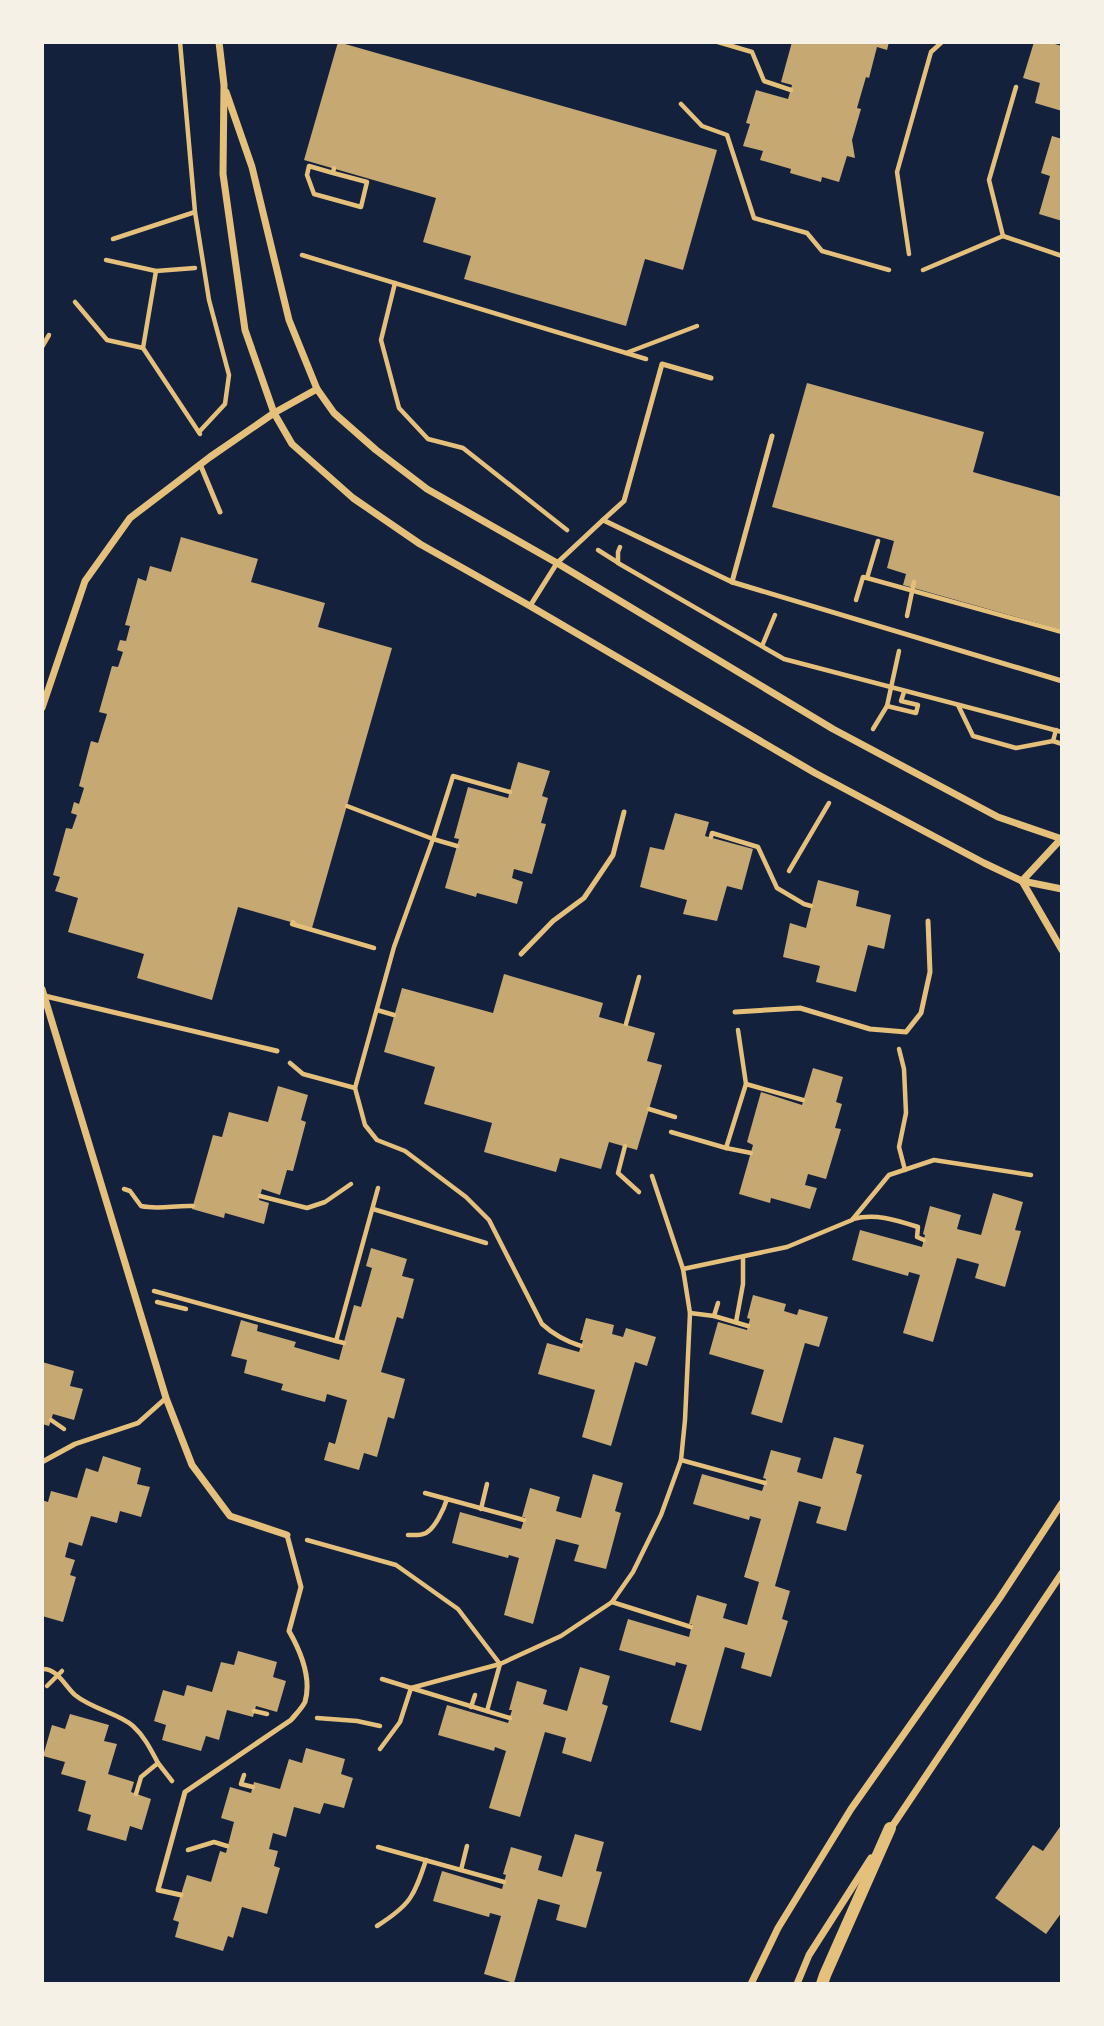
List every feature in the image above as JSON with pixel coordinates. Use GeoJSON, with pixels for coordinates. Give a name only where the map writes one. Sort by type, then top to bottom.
{"type":"FeatureCollection","features":[{"type":"Feature","properties":{"kind":"street"},"geometry":{"type":"LineString","coordinates":[[219,42],[224,85],[223,174],[244,330],[274,413],[292,444],[353,498],[420,544],[815,773],[1022,881],[1062,889]]}},
{"type":"Feature","properties":{"kind":"street"},"geometry":{"type":"LineString","coordinates":[[224,85],[252,167],[289,320],[317,389],[334,413],[427,489],[557,563],[833,729],[998,817],[1062,839],[1022,881]]}},
{"type":"Feature","properties":{"kind":"street"},"geometry":{"type":"LineString","coordinates":[[42,708],[85,581],[130,518],[210,457],[274,413],[317,389]]}},
{"type":"Feature","properties":{"kind":"street"},"geometry":{"type":"LineString","coordinates":[[1022,881],[1062,950]]}},
{"type":"Feature","properties":{"kind":"street"},"geometry":{"type":"LineString","coordinates":[[43,992],[166,1398],[192,1465],[230,1516],[287,1535]]}},
{"type":"Feature","properties":{"kind":"street"},"geometry":{"type":"LineString","coordinates":[[751,1984],[778,1928],[851,1809],[999,1599],[1062,1503]]}},
{"type":"Feature","properties":{"kind":"street"},"geometry":{"type":"LineString","coordinates":[[797,1984],[809,1955],[890,1828],[1062,1573]]}},
{"type":"Feature","properties":{"kind":"street"},"geometry":{"type":"LineString","coordinates":[[822,1984],[890,1828]]}},
{"type":"Feature","properties":{"kind":"lane"},"geometry":{"type":"LineString","coordinates":[[530,606],[557,563],[624,501],[662,364],[711,377]]}},
{"type":"Feature","properties":{"kind":"lane"},"geometry":{"type":"LineString","coordinates":[[732,582],[772,436]]}},
{"type":"Feature","properties":{"kind":"lane"},"geometry":{"type":"LineString","coordinates":[[200,464],[220,512]]}},
{"type":"Feature","properties":{"kind":"lane"},"geometry":{"type":"LineString","coordinates":[[603,520],[732,582],[1062,681]]}},
{"type":"Feature","properties":{"kind":"lane"},"geometry":{"type":"LineString","coordinates":[[521,954],[554,921],[584,898],[613,855],[624,812]]}},
{"type":"Feature","properties":{"kind":"lane"},"geometry":{"type":"LineString","coordinates":[[735,1012],[800,1007],[870,1029],[906,1032],[921,1013],[930,972],[928,921]]}},
{"type":"Feature","properties":{"kind":"lane"},"geometry":{"type":"LineString","coordinates":[[43,992],[276,1051]]}},
{"type":"Feature","properties":{"kind":"lane"},"geometry":{"type":"LineString","coordinates":[[42,1462],[75,1444],[138,1423],[166,1398]]}},
{"type":"Feature","properties":{"kind":"lane"},"geometry":{"type":"LineString","coordinates":[[181,1895],[158,1890],[185,1792],[291,1720],[304,1704],[307,1686],[301,1653],[289,1632],[301,1587],[287,1535]]}},
{"type":"Feature","properties":{"kind":"path"},"geometry":{"type":"LineString","coordinates":[[180,42],[195,212],[209,300],[229,375],[225,404],[199,432]]}},
{"type":"Feature","properties":{"kind":"path"},"geometry":{"type":"LineString","coordinates":[[718,42],[752,52],[764,81],[791,90]]}},
{"type":"Feature","properties":{"kind":"path"},"geometry":{"type":"LineString","coordinates":[[909,254],[897,172],[932,52],[942,42]]}},
{"type":"Feature","properties":{"kind":"path"},"geometry":{"type":"LineString","coordinates":[[1003,236],[989,180],[1016,87]]}},
{"type":"Feature","properties":{"kind":"path"},"geometry":{"type":"LineString","coordinates":[[681,104],[702,126],[727,135],[754,218],[807,233],[822,251],[889,270]]}},
{"type":"Feature","properties":{"kind":"path"},"geometry":{"type":"LineString","coordinates":[[309,166],[334,171],[367,182],[361,207],[314,194],[307,175],[309,166]]}},
{"type":"Feature","properties":{"kind":"path"},"geometry":{"type":"LineString","coordinates":[[113,239],[195,212]]}},
{"type":"Feature","properties":{"kind":"path"},"geometry":{"type":"LineString","coordinates":[[923,270],[1003,236],[1062,256]]}},
{"type":"Feature","properties":{"kind":"path"},"geometry":{"type":"LineString","coordinates":[[302,255],[662,364]]}},
{"type":"Feature","properties":{"kind":"path"},"geometry":{"type":"LineString","coordinates":[[106,260],[156,271],[195,268]]}},
{"type":"Feature","properties":{"kind":"path"},"geometry":{"type":"LineString","coordinates":[[156,271],[143,348],[199,432],[210,457]]}},
{"type":"Feature","properties":{"kind":"path"},"geometry":{"type":"LineString","coordinates":[[395,283],[380,340],[399,408],[428,439],[463,448],[581,540],[784,659],[1059,731],[1053,741]]}},
{"type":"Feature","properties":{"kind":"path"},"geometry":{"type":"LineString","coordinates":[[75,302],[107,340],[143,348]]}},
{"type":"Feature","properties":{"kind":"path"},"geometry":{"type":"LineString","coordinates":[[626,353],[697,326]]}},
{"type":"Feature","properties":{"kind":"path"},"geometry":{"type":"LineString","coordinates":[[42,347],[49,335]]}},
{"type":"Feature","properties":{"kind":"path"},"geometry":{"type":"LineString","coordinates":[[618,563],[618,551],[628,532]]}},
{"type":"Feature","properties":{"kind":"path"},"geometry":{"type":"LineString","coordinates":[[878,541],[867,578],[1062,632]]}},
{"type":"Feature","properties":{"kind":"path"},"geometry":{"type":"LineString","coordinates":[[762,646],[771,623]]}},
{"type":"Feature","properties":{"kind":"path"},"geometry":{"type":"LineString","coordinates":[[887,705],[916,713],[918,705],[901,701],[904,692]]}},
{"type":"Feature","properties":{"kind":"path"},"geometry":{"type":"LineString","coordinates":[[957,704],[973,736],[1016,748],[1053,741],[1062,744]]}},
{"type":"Feature","properties":{"kind":"path"},"geometry":{"type":"LineString","coordinates":[[510,792],[453,776],[394,947],[355,1088],[365,1125],[377,1140],[405,1151],[466,1197],[489,1220],[542,1324],[563,1340],[581,1346]]}},
{"type":"Feature","properties":{"kind":"path"},"geometry":{"type":"LineString","coordinates":[[347,806],[457,846]]}},
{"type":"Feature","properties":{"kind":"path"},"geometry":{"type":"LineString","coordinates":[[711,837],[712,833],[758,847],[777,888],[811,906]]}},
{"type":"Feature","properties":{"kind":"path"},"geometry":{"type":"LineString","coordinates":[[293,922],[292,924],[374,948]]}},
{"type":"Feature","properties":{"kind":"path"},"geometry":{"type":"LineString","coordinates":[[626,1024],[639,977]]}},
{"type":"Feature","properties":{"kind":"path"},"geometry":{"type":"LineString","coordinates":[[377,1010],[394,1015]]}},
{"type":"Feature","properties":{"kind":"path"},"geometry":{"type":"LineString","coordinates":[[726,1148],[746,1084],[735,1012]]}},
{"type":"Feature","properties":{"kind":"path"},"geometry":{"type":"LineString","coordinates":[[889,1031],[898,1041],[904,1069],[906,1113],[899,1147],[905,1170]]}},
{"type":"Feature","properties":{"kind":"path"},"geometry":{"type":"LineString","coordinates":[[276,1051],[303,1074],[355,1088]]}},
{"type":"Feature","properties":{"kind":"path"},"geometry":{"type":"LineString","coordinates":[[746,1084],[803,1100]]}},
{"type":"Feature","properties":{"kind":"path"},"geometry":{"type":"LineString","coordinates":[[649,1109],[676,1117]]}},
{"type":"Feature","properties":{"kind":"path"},"geometry":{"type":"LineString","coordinates":[[671,1132],[751,1153]]}},
{"type":"Feature","properties":{"kind":"path"},"geometry":{"type":"LineString","coordinates":[[625,1146],[618,1173],[639,1192]]}},
{"type":"Feature","properties":{"kind":"path"},"geometry":{"type":"LineString","coordinates":[[852,1220],[889,1175],[934,1160],[1031,1175]]}},
{"type":"Feature","properties":{"kind":"path"},"geometry":{"type":"LineString","coordinates":[[411,1688],[500,1664],[561,1636],[612,1601],[634,1572],[661,1514],[681,1460],[690,1313],[683,1269],[652,1176]]}},
{"type":"Feature","properties":{"kind":"path"},"geometry":{"type":"LineString","coordinates":[[260,1196],[307,1208],[325,1202],[351,1184]]}},
{"type":"Feature","properties":{"kind":"path"},"geometry":{"type":"LineString","coordinates":[[103,1192],[121,1188],[130,1191],[141,1206],[151,1208],[193,1206]]}},
{"type":"Feature","properties":{"kind":"path"},"geometry":{"type":"LineString","coordinates":[[336,1340],[378,1188]]}},
{"type":"Feature","properties":{"kind":"path"},"geometry":{"type":"LineString","coordinates":[[373,1209],[486,1242]]}},
{"type":"Feature","properties":{"kind":"path"},"geometry":{"type":"LineString","coordinates":[[683,1269],[786,1247],[863,1216],[891,1218],[918,1227],[917,1237],[924,1240]]}},
{"type":"Feature","properties":{"kind":"path"},"geometry":{"type":"LineString","coordinates":[[736,1322],[743,1284],[743,1257]]}},
{"type":"Feature","properties":{"kind":"path"},"geometry":{"type":"LineString","coordinates":[[132,1289],[160,1292],[344,1343]]}},
{"type":"Feature","properties":{"kind":"path"},"geometry":{"type":"LineString","coordinates":[[714,1316],[718,1303]]}},
{"type":"Feature","properties":{"kind":"path"},"geometry":{"type":"LineString","coordinates":[[690,1313],[714,1316],[748,1326]]}},
{"type":"Feature","properties":{"kind":"path"},"geometry":{"type":"LineString","coordinates":[[51,1420],[62,1427]]}},
{"type":"Feature","properties":{"kind":"path"},"geometry":{"type":"LineString","coordinates":[[681,1460],[765,1483]]}},
{"type":"Feature","properties":{"kind":"path"},"geometry":{"type":"LineString","coordinates":[[481,1509],[488,1484]]}},
{"type":"Feature","properties":{"kind":"path"},"geometry":{"type":"LineString","coordinates":[[425,1493],[524,1520]]}},
{"type":"Feature","properties":{"kind":"path"},"geometry":{"type":"LineString","coordinates":[[408,1535],[428,1532],[446,1505],[447,1499]]}},
{"type":"Feature","properties":{"kind":"path"},"geometry":{"type":"LineString","coordinates":[[287,1535],[396,1565],[458,1609],[500,1664]]}},
{"type":"Feature","properties":{"kind":"path"},"geometry":{"type":"LineString","coordinates":[[612,1601],[691,1627]]}},
{"type":"Feature","properties":{"kind":"path"},"geometry":{"type":"LineString","coordinates":[[487,1711],[500,1664]]}},
{"type":"Feature","properties":{"kind":"path"},"geometry":{"type":"LineString","coordinates":[[42,1669],[60,1673],[83,1701],[132,1725],[148,1743],[158,1763],[177,1788],[185,1792]]}},
{"type":"Feature","properties":{"kind":"path"},"geometry":{"type":"LineString","coordinates":[[47,1686],[60,1673]]}},
{"type":"Feature","properties":{"kind":"path"},"geometry":{"type":"LineString","coordinates":[[382,1679],[510,1718]]}},
{"type":"Feature","properties":{"kind":"path"},"geometry":{"type":"LineString","coordinates":[[380,1749],[400,1722],[411,1688]]}},
{"type":"Feature","properties":{"kind":"path"},"geometry":{"type":"LineString","coordinates":[[471,1707],[475,1695]]}},
{"type":"Feature","properties":{"kind":"path"},"geometry":{"type":"LineString","coordinates":[[322,1718],[380,1726]]}},
{"type":"Feature","properties":{"kind":"path"},"geometry":{"type":"LineString","coordinates":[[136,1794],[141,1777],[158,1763]]}},
{"type":"Feature","properties":{"kind":"path"},"geometry":{"type":"LineString","coordinates":[[241,1784],[253,1787]]}},
{"type":"Feature","properties":{"kind":"path"},"geometry":{"type":"LineString","coordinates":[[185,1851],[214,1842],[228,1846]]}},
{"type":"Feature","properties":{"kind":"path"},"geometry":{"type":"LineString","coordinates":[[461,1870],[467,1846]]}},
{"type":"Feature","properties":{"kind":"path"},"geometry":{"type":"LineString","coordinates":[[377,1847],[504,1882]]}},
{"type":"Feature","properties":{"kind":"path"},"geometry":{"type":"LineString","coordinates":[[377,1926],[400,1912],[416,1890],[426,1860]]}},
{"type":"Feature","properties":{"kind":"building"},"geometry":{"type":"Polygon","coordinates":[[[338,42],[717,150],[683,270],[645,259],[626,326],[464,279],[471,256],[423,242],[436,198],[304,160],[338,42]]]}},
{"type":"Feature","properties":{"kind":"building"},"geometry":{"type":"Polygon","coordinates":[[[792,42],[889,42],[887,50],[877,47],[869,78],[866,77],[852,140],[855,158],[847,156],[839,182],[822,177],[821,182],[790,173],[791,169],[760,160],[763,151],[743,146],[750,124],[746,123],[756,90],[788,99],[792,85],[781,82],[792,42]]]}},
{"type":"Feature","properties":{"kind":"building"},"geometry":{"type":"Polygon","coordinates":[[[1034,42],[1062,46],[1062,111],[1035,103],[1040,83],[1023,78],[1034,42]]]}},
{"type":"Feature","properties":{"kind":"building"},"geometry":{"type":"Polygon","coordinates":[[[1052,136],[1062,139],[1062,221],[1039,214],[1050,176],[1041,173],[1052,136]]]}},
{"type":"Feature","properties":{"kind":"building"},"geometry":{"type":"Polygon","coordinates":[[[807,383],[984,432],[973,472],[1062,497],[1062,630],[903,585],[906,574],[887,568],[894,541],[772,507],[807,383]]]}},
{"type":"Feature","properties":{"kind":"building"},"geometry":{"type":"Polygon","coordinates":[[[181,537],[258,559],[251,582],[325,603],[318,627],[392,648],[312,928],[238,907],[212,1000],[137,978],[144,954],[68,932],[78,898],[55,891],[60,877],[53,875],[66,828],[72,829],[77,815],[71,813],[74,802],[79,804],[84,788],[79,786],[91,741],[98,743],[107,714],[99,712],[112,666],[118,667],[123,652],[117,650],[120,640],[126,641],[130,626],[125,625],[138,578],[146,581],[150,566],[171,572],[181,537]]]}},
{"type":"Feature","properties":{"kind":"building"},"geometry":{"type":"Polygon","coordinates":[[[518,762],[550,771],[542,796],[548,798],[541,823],[546,824],[532,874],[514,869],[512,878],[523,882],[517,904],[445,888],[459,839],[454,838],[468,787],[508,798],[518,762]]]}},
{"type":"Feature","properties":{"kind":"building"},"geometry":{"type":"Polygon","coordinates":[[[675,813],[709,822],[705,836],[753,849],[742,890],[727,886],[717,921],[683,914],[687,900],[640,887],[650,847],[664,850],[675,813]]]}},
{"type":"Feature","properties":{"kind":"building"},"geometry":{"type":"Polygon","coordinates":[[[818,880],[859,891],[856,906],[891,915],[884,949],[868,945],[856,992],[816,982],[820,966],[783,957],[790,923],[806,928],[818,880]]]}},
{"type":"Feature","properties":{"kind":"building"},"geometry":{"type":"Polygon","coordinates":[[[504,974],[603,1003],[599,1017],[655,1033],[647,1061],[662,1065],[637,1150],[609,1142],[601,1169],[560,1158],[556,1172],[484,1152],[492,1123],[424,1104],[435,1067],[384,1052],[402,988],[493,1013],[504,974]]]}},
{"type":"Feature","properties":{"kind":"building"},"geometry":{"type":"Polygon","coordinates":[[[813,1068],[843,1077],[836,1102],[842,1104],[835,1128],[841,1129],[826,1179],[808,1174],[805,1185],[817,1188],[810,1209],[771,1198],[770,1203],[739,1194],[753,1145],[747,1142],[761,1092],[802,1105],[813,1068]]]}},
{"type":"Feature","properties":{"kind":"building"},"geometry":{"type":"Polygon","coordinates":[[[278,1086],[308,1095],[301,1120],[306,1122],[293,1171],[287,1170],[280,1195],[262,1189],[259,1200],[269,1203],[264,1224],[225,1213],[224,1218],[192,1209],[213,1135],[222,1137],[229,1112],[268,1122],[278,1086]]]}},
{"type":"Feature","properties":{"kind":"building"},"geometry":{"type":"Polygon","coordinates":[[[993,1193],[1023,1202],[1015,1230],[1021,1231],[1005,1287],[975,1278],[979,1264],[957,1258],[933,1342],[903,1333],[920,1275],[909,1272],[908,1276],[852,1260],[860,1230],[922,1247],[930,1206],[961,1215],[957,1229],[981,1235],[993,1193]]]}},
{"type":"Feature","properties":{"kind":"building"},"geometry":{"type":"Polygon","coordinates":[[[371,1248],[407,1259],[402,1276],[414,1279],[403,1319],[397,1317],[381,1372],[405,1379],[394,1419],[388,1417],[377,1457],[364,1453],[359,1470],[324,1460],[329,1442],[335,1444],[347,1400],[327,1394],[325,1402],[281,1390],[283,1384],[244,1373],[247,1360],[231,1356],[241,1320],[258,1325],[257,1331],[296,1342],[294,1347],[339,1360],[354,1305],[361,1307],[372,1268],[366,1266],[371,1248]]]}},
{"type":"Feature","properties":{"kind":"building"},"geometry":{"type":"Polygon","coordinates":[[[753,1295],[786,1304],[784,1311],[797,1315],[799,1309],[828,1317],[819,1347],[805,1343],[782,1423],[751,1414],[764,1370],[709,1354],[718,1322],[747,1330],[753,1295]]]}},
{"type":"Feature","properties":{"kind":"building"},"geometry":{"type":"Polygon","coordinates":[[[586,1318],[614,1325],[612,1334],[623,1337],[626,1328],[656,1337],[647,1366],[635,1362],[611,1446],[582,1437],[595,1390],[538,1374],[547,1343],[579,1352],[586,1318]]]}},
{"type":"Feature","properties":{"kind":"building"},"geometry":{"type":"Polygon","coordinates":[[[42,1362],[74,1371],[70,1386],[83,1389],[74,1420],[53,1414],[49,1426],[42,1424],[42,1362]]]}},
{"type":"Feature","properties":{"kind":"building"},"geometry":{"type":"Polygon","coordinates":[[[834,1437],[864,1445],[856,1473],[862,1475],[846,1531],[816,1523],[821,1507],[799,1501],[775,1586],[790,1591],[782,1619],[788,1621],[771,1677],[741,1668],[745,1653],[725,1647],[701,1731],[670,1722],[687,1665],[676,1662],[675,1666],[619,1650],[628,1619],[689,1637],[692,1624],[689,1624],[697,1595],[727,1604],[723,1618],[747,1625],[759,1582],[744,1577],[761,1519],[750,1516],[749,1520],[693,1504],[702,1474],[762,1491],[771,1450],[801,1458],[797,1472],[822,1479],[834,1437]]]}},
{"type":"Feature","properties":{"kind":"building"},"geometry":{"type":"Polygon","coordinates":[[[103,1456],[141,1468],[137,1484],[150,1487],[141,1517],[120,1511],[117,1523],[91,1516],[82,1546],[69,1542],[65,1557],[75,1560],[70,1575],[76,1577],[63,1622],[42,1616],[42,1500],[48,1502],[51,1491],[77,1498],[86,1468],[98,1472],[103,1456]]]}},
{"type":"Feature","properties":{"kind":"building"},"geometry":{"type":"Polygon","coordinates":[[[593,1474],[623,1483],[615,1511],[621,1513],[606,1569],[574,1561],[579,1545],[556,1539],[533,1624],[504,1615],[519,1558],[509,1555],[508,1558],[452,1543],[460,1512],[521,1529],[530,1488],[560,1497],[556,1511],[581,1518],[593,1474]]]}},
{"type":"Feature","properties":{"kind":"building"},"geometry":{"type":"Polygon","coordinates":[[[238,1651],[277,1662],[273,1677],[286,1681],[277,1712],[256,1706],[253,1717],[227,1710],[219,1740],[206,1736],[201,1751],[162,1740],[166,1725],[154,1721],[163,1690],[184,1696],[187,1685],[212,1692],[221,1662],[234,1665],[238,1651]]]}},
{"type":"Feature","properties":{"kind":"building"},"geometry":{"type":"Polygon","coordinates":[[[580,1667],[610,1676],[602,1704],[608,1706],[591,1762],[562,1753],[566,1738],[545,1732],[520,1817],[489,1808],[506,1751],[495,1747],[494,1751],[438,1735],[447,1705],[508,1723],[517,1681],[547,1690],[543,1704],[567,1711],[580,1667]]]}},
{"type":"Feature","properties":{"kind":"building"},"geometry":{"type":"Polygon","coordinates":[[[70,1714],[109,1725],[104,1741],[117,1744],[108,1774],[134,1782],[131,1792],[151,1799],[142,1830],[130,1826],[126,1841],[87,1830],[91,1815],[78,1811],[86,1781],[61,1774],[65,1762],[43,1756],[52,1725],[65,1729],[70,1714]]]}},
{"type":"Feature","properties":{"kind":"building"},"geometry":{"type":"Polygon","coordinates":[[[306,1748],[345,1759],[341,1774],[353,1778],[344,1808],[324,1803],[320,1814],[294,1807],[286,1837],[273,1833],[269,1849],[278,1851],[274,1866],[280,1868],[267,1914],[242,1907],[233,1938],[228,1936],[223,1951],[175,1937],[179,1922],[173,1920],[187,1875],[211,1882],[220,1851],[226,1853],[234,1822],[221,1818],[230,1787],[251,1793],[254,1782],[280,1789],[289,1759],[302,1763],[306,1748]]]}},
{"type":"Feature","properties":{"kind":"building"},"geometry":{"type":"Polygon","coordinates":[[[1062,1824],[1062,1912],[1046,1934],[995,1898],[1033,1845],[1043,1851],[1062,1824]]]}},
{"type":"Feature","properties":{"kind":"building"},"geometry":{"type":"Polygon","coordinates":[[[575,1834],[604,1842],[596,1871],[602,1872],[586,1928],[556,1920],[560,1905],[538,1899],[514,1983],[484,1974],[501,1916],[490,1913],[489,1917],[433,1901],[442,1871],[502,1889],[506,1875],[503,1874],[511,1847],[542,1856],[538,1870],[562,1877],[575,1834]]]}}]}
